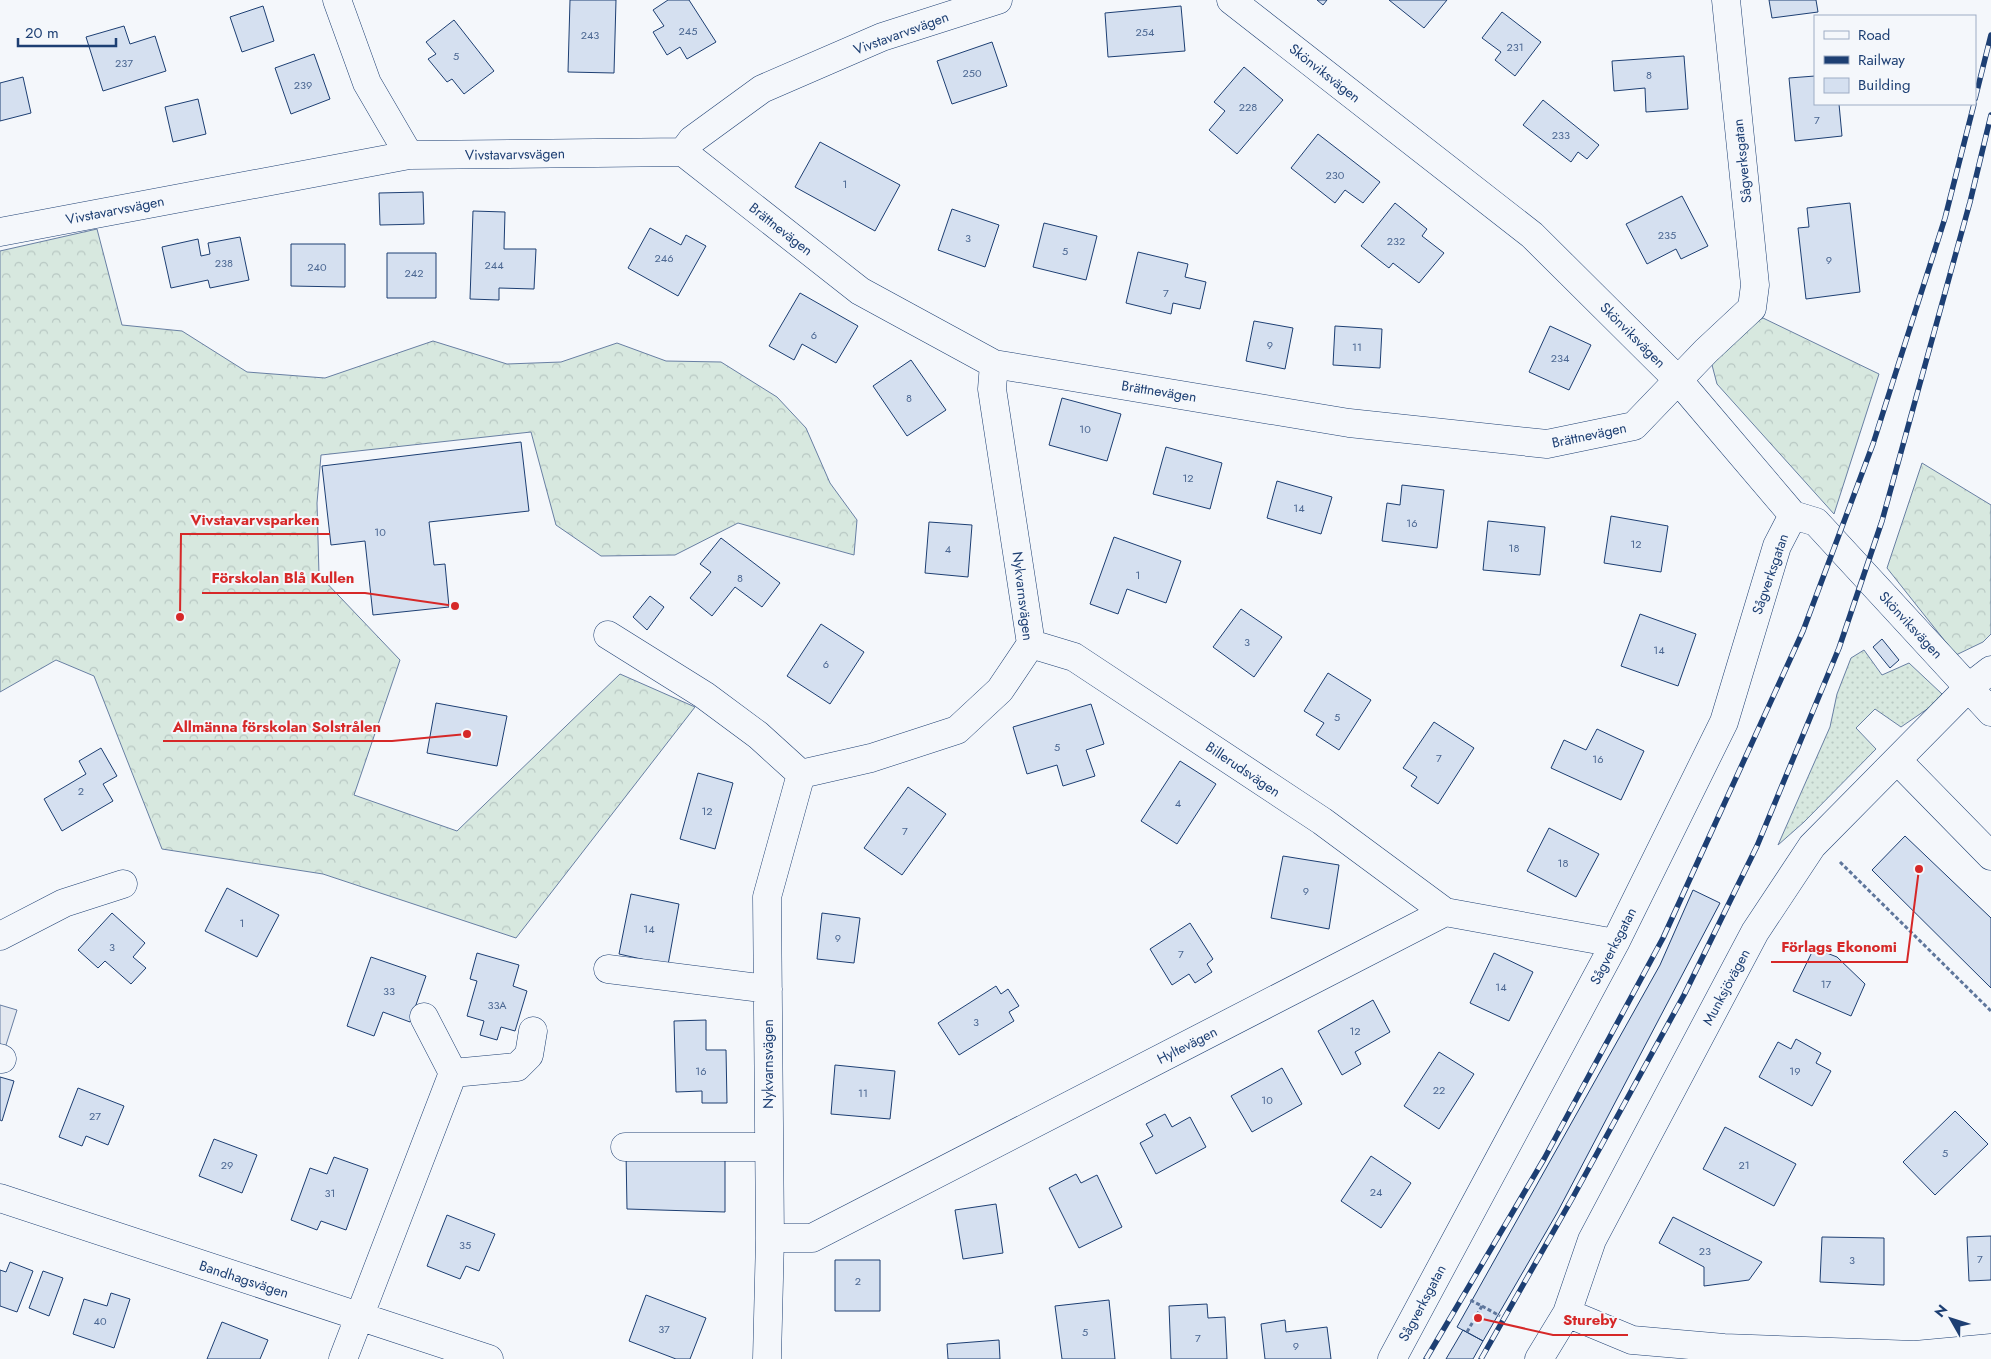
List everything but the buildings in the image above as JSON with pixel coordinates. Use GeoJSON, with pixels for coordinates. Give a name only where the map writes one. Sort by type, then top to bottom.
{"type":"FeatureCollection","features":[{"type":"Feature","properties":{"kind":"street"},"geometry":{"type":"LineString","coordinates":[[337,0],[367,84],[409,155]]}},
{"type":"Feature","properties":{"kind":"street","name":"Vivstavarvsvägen"},"geometry":{"type":"LineString","coordinates":[[0,232],[409,155],[683,152],[692,140],[762,89],[882,37],[998,0]]}},
{"type":"Feature","properties":{"kind":"street","name":"Skönviksvägen"},"geometry":{"type":"LineString","coordinates":[[1231,0],[1532,235],[1678,381],[1793,515],[1816,522],[1991,712]]}},
{"type":"Feature","properties":{"kind":"street","name":"Sågverksgatan"},"geometry":{"type":"LineString","coordinates":[[1678,381],[1706,350],[1752,308],[1755,285],[1726,0]]}},
{"type":"Feature","properties":{"kind":"street","name":"Brättnevägen"},"geometry":{"type":"LineString","coordinates":[[683,152],[860,291],[994,364],[1349,423],[1547,444],[1634,426],[1678,381]]}},
{"type":"Feature","properties":{"kind":"street","name":"Nykvarnsvägen"},"geometry":{"type":"LineString","coordinates":[[767,1359],[770,1238],[767,897],[801,774],[871,758],[957,730],[1000,690],[1031,644],[992,389],[994,364]]}},
{"type":"Feature","properties":{"kind":"street","name":"Sågverksgatan"},"geometry":{"type":"LineString","coordinates":[[1392,1359],[1615,943],[1724,722],[1777,546],[1793,515]]}},
{"type":"Feature","properties":{"kind":"street"},"geometry":{"type":"LineString","coordinates":[[608,635],[704,695],[758,735],[801,774]]}},
{"type":"Feature","properties":{"kind":"street","name":"Billerudsvägen"},"geometry":{"type":"LineString","coordinates":[[1031,644],[1074,657],[1322,821],[1445,912]]}},
{"type":"Feature","properties":{"kind":"street","name":"Munksjövägen"},"geometry":{"type":"LineString","coordinates":[[1539,1359],[1567,1313],[1592,1240],[1755,932],[1818,840],[1969,687],[1991,670]]}},
{"type":"Feature","properties":{"kind":"street"},"geometry":{"type":"LineString","coordinates":[[1898,761],[1991,856]]}},
{"type":"Feature","properties":{"kind":"street"},"geometry":{"type":"LineString","coordinates":[[0,936],[64,903],[123,884]]}},
{"type":"Feature","properties":{"kind":"street"},"geometry":{"type":"LineString","coordinates":[[1445,912],[1615,943]]}},
{"type":"Feature","properties":{"kind":"street","name":"Hyltevägen"},"geometry":{"type":"LineString","coordinates":[[770,1238],[812,1238],[1445,912]]}},
{"type":"Feature","properties":{"kind":"street"},"geometry":{"type":"LineString","coordinates":[[608,969],[768,989]]}},
{"type":"Feature","properties":{"kind":"street"},"geometry":{"type":"LineString","coordinates":[[343,1359],[453,1073],[424,1017]]}},
{"type":"Feature","properties":{"kind":"street"},"geometry":{"type":"LineString","coordinates":[[453,1073],[517,1067],[529,1055],[533,1030]]}},
{"type":"Feature","properties":{"kind":"street"},"geometry":{"type":"LineString","coordinates":[[625,1147],[769,1147]]}},
{"type":"Feature","properties":{"kind":"street","name":"Bandhagsvägen"},"geometry":{"type":"LineString","coordinates":[[0,1198],[489,1359]]}},
{"type":"Feature","properties":{"kind":"street"},"geometry":{"type":"LineString","coordinates":[[1567,1313],[1632,1340],[1724,1348],[1914,1354],[1991,1348]]}},
{"type":"Feature","properties":{"kind":"path"},"geometry":{"type":"LineString","coordinates":[[1818,840],[1991,1011]]}},
{"type":"Feature","properties":{"kind":"path"},"geometry":{"type":"LineString","coordinates":[[1470,1300],[1500,1316]]}},
{"type":"Feature","properties":{"kind":"path"},"geometry":{"type":"LineString","coordinates":[[1467,1332],[1482,1306]]}},
{"type":"Feature","properties":{"kind":"green space"},"geometry":{"type":"Polygon","coordinates":[[[97,229],[122,325],[182,331],[247,372],[325,378],[433,341],[507,364],[561,362],[617,343],[666,361],[721,362],[777,397],[806,428],[830,483],[857,520],[854,555],[738,523],[675,555],[601,556],[556,525],[531,432],[321,455],[317,503],[319,575],[400,660],[354,795],[457,831],[620,674],[695,707],[516,938],[323,874],[162,849],[94,676],[56,660],[0,692],[0,251],[97,229]]]}},
{"type":"Feature","properties":{"kind":"green space"},"geometry":{"type":"Polygon","coordinates":[[[1763,318],[1879,374],[1834,514],[1717,384],[1712,365],[1719,344],[1763,318]]]}},
{"type":"Feature","properties":{"kind":"green space"},"geometry":{"type":"Polygon","coordinates":[[[1922,463],[1991,505],[1991,634],[1983,642],[1956,655],[1887,568],[1922,463]]]}},
{"type":"Feature","properties":{"kind":"green space"},"geometry":{"type":"Polygon","coordinates":[[[1864,650],[1882,675],[1909,663],[1942,694],[1936,703],[1901,727],[1875,709],[1856,728],[1876,749],[1804,822],[1778,845],[1830,727],[1837,694],[1851,658],[1864,650]]]}},
{"type":"Feature","properties":{"kind":"shaded area"},"geometry":{"type":"Polygon","coordinates":[[[0,1005],[17,1010],[0,1064],[0,1005]]]}},
{"type":"Feature","properties":{"kind":"railway"},"geometry":{"type":"LineString","coordinates":[[1976,95],[1991,35]]}},
{"type":"Feature","properties":{"kind":"railway"},"geometry":{"type":"LineString","coordinates":[[1426,1359],[1544,1159],[1663,938],[1803,631],[1873,444],[1945,218],[1974,105]]}},
{"type":"Feature","properties":{"kind":"railway"},"geometry":{"type":"LineString","coordinates":[[1481,1359],[1684,995],[1757,846],[1839,648],[1882,521],[1970,202],[1991,115]]}},
{"type":"Feature","properties":{"kind":"place","name":"Förskolan Blå Kullen"},"geometry":{"type":"Point","coordinates":[455,606]}},
{"type":"Feature","properties":{"kind":"place","name":"Vivstavarvsparken"},"geometry":{"type":"Point","coordinates":[180,617]}},
{"type":"Feature","properties":{"kind":"place","name":"Allmänna förskolan Solstrålen"},"geometry":{"type":"Point","coordinates":[467,734]}},
{"type":"Feature","properties":{"kind":"place","name":"Förlags Ekonomi"},"geometry":{"type":"Point","coordinates":[1919,869]}},
{"type":"Feature","properties":{"kind":"place","name":"Stureby"},"geometry":{"type":"Point","coordinates":[1478,1318]}}]}
